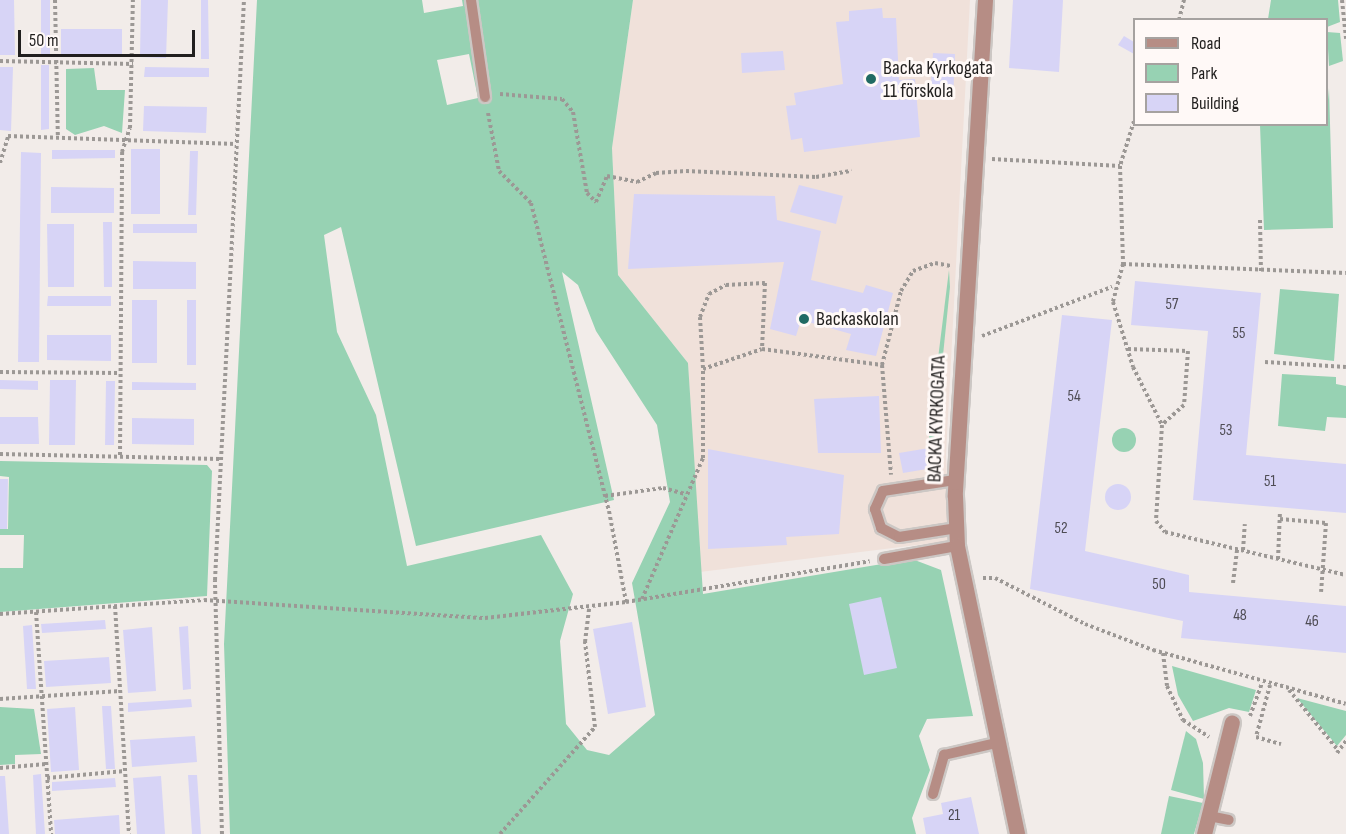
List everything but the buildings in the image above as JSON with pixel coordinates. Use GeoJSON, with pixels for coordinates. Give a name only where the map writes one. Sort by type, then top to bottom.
{"type":"FeatureCollection","features":[{"type":"Feature","properties":{"kind":"street","name":"BACKA KYRKOGATA"},"geometry":{"type":"LineString","coordinates":[[985,0],[962,335],[955,480],[957,546],[996,743],[1017,834]]}},
{"type":"Feature","properties":{"kind":"street"},"geometry":{"type":"LineString","coordinates":[[1204,834],[1232,722]]}},
{"type":"Feature","properties":{"kind":"lane"},"geometry":{"type":"LineString","coordinates":[[471,0],[485,94]]}},
{"type":"Feature","properties":{"kind":"lane"},"geometry":{"type":"LineString","coordinates":[[955,480],[893,488],[878,497],[875,509],[888,535],[957,528]]}},
{"type":"Feature","properties":{"kind":"lane"},"geometry":{"type":"LineString","coordinates":[[884,559],[957,546]]}},
{"type":"Feature","properties":{"kind":"lane"},"geometry":{"type":"LineString","coordinates":[[933,794],[944,755],[996,743]]}},
{"type":"Feature","properties":{"kind":"lane"},"geometry":{"type":"LineString","coordinates":[[1209,816],[1229,820]]}},
{"type":"Feature","properties":{"kind":"path"},"geometry":{"type":"LineString","coordinates":[[55,0],[58,138]]}},
{"type":"Feature","properties":{"kind":"path"},"geometry":{"type":"LineString","coordinates":[[120,455],[125,139],[130,128],[133,0]]}},
{"type":"Feature","properties":{"kind":"path"},"geometry":{"type":"LineString","coordinates":[[222,834],[215,603],[243,0]]}},
{"type":"Feature","properties":{"kind":"path"},"geometry":{"type":"LineString","coordinates":[[1180,18],[1184,0]]}},
{"type":"Feature","properties":{"kind":"path"},"geometry":{"type":"LineString","coordinates":[[1342,0],[1346,39]]}},
{"type":"Feature","properties":{"kind":"path"},"geometry":{"type":"LineString","coordinates":[[0,61],[133,64]]}},
{"type":"Feature","properties":{"kind":"path"},"geometry":{"type":"LineString","coordinates":[[626,602],[605,496],[531,203],[499,171],[485,94],[562,99],[573,112],[587,193],[596,202],[607,176],[637,182],[666,172],[816,177],[851,171]]}},
{"type":"Feature","properties":{"kind":"path"},"geometry":{"type":"LineString","coordinates":[[1133,124],[1120,166],[1123,264],[1113,287],[1128,349],[1162,425],[1156,521],[1165,532],[1346,575]]}},
{"type":"Feature","properties":{"kind":"path"},"geometry":{"type":"LineString","coordinates":[[0,136],[236,144]]}},
{"type":"Feature","properties":{"kind":"path"},"geometry":{"type":"LineString","coordinates":[[0,163],[8,136]]}},
{"type":"Feature","properties":{"kind":"path"},"geometry":{"type":"LineString","coordinates":[[974,156],[1120,166]]}},
{"type":"Feature","properties":{"kind":"path"},"geometry":{"type":"LineString","coordinates":[[1260,220],[1262,271]]}},
{"type":"Feature","properties":{"kind":"path"},"geometry":{"type":"LineString","coordinates":[[893,488],[882,365],[901,291],[913,271],[935,263],[967,270]]}},
{"type":"Feature","properties":{"kind":"path"},"geometry":{"type":"LineString","coordinates":[[1123,264],[1346,273]]}},
{"type":"Feature","properties":{"kind":"path"},"geometry":{"type":"LineString","coordinates":[[642,599],[685,494],[703,458],[703,369],[700,317],[709,294],[726,285],[765,283],[762,349]]}},
{"type":"Feature","properties":{"kind":"path"},"geometry":{"type":"LineString","coordinates":[[962,335],[988,336],[1012,329],[1113,287]]}},
{"type":"Feature","properties":{"kind":"path"},"geometry":{"type":"LineString","coordinates":[[703,369],[762,349],[882,365]]}},
{"type":"Feature","properties":{"kind":"path"},"geometry":{"type":"LineString","coordinates":[[1128,349],[1188,351],[1184,405],[1162,425]]}},
{"type":"Feature","properties":{"kind":"path"},"geometry":{"type":"LineString","coordinates":[[1265,362],[1346,367]]}},
{"type":"Feature","properties":{"kind":"path"},"geometry":{"type":"LineString","coordinates":[[0,372],[120,373]]}},
{"type":"Feature","properties":{"kind":"path"},"geometry":{"type":"LineString","coordinates":[[0,454],[220,459]]}},
{"type":"Feature","properties":{"kind":"path"},"geometry":{"type":"LineString","coordinates":[[605,496],[663,488],[685,494]]}},
{"type":"Feature","properties":{"kind":"path"},"geometry":{"type":"LineString","coordinates":[[1278,559],[1280,512]]}},
{"type":"Feature","properties":{"kind":"path"},"geometry":{"type":"LineString","coordinates":[[1280,519],[1326,523],[1322,592]]}},
{"type":"Feature","properties":{"kind":"path"},"geometry":{"type":"LineString","coordinates":[[1243,550],[1245,524]]}},
{"type":"Feature","properties":{"kind":"path"},"geometry":{"type":"LineString","coordinates":[[1233,583],[1237,549]]}},
{"type":"Feature","properties":{"kind":"path"},"geometry":{"type":"LineString","coordinates":[[0,614],[115,606],[215,603],[485,618],[626,602],[884,559]]}},
{"type":"Feature","properties":{"kind":"path"},"geometry":{"type":"LineString","coordinates":[[963,578],[995,578],[1085,624],[1163,653],[1262,683],[1346,704]]}},
{"type":"Feature","properties":{"kind":"path"},"geometry":{"type":"LineString","coordinates":[[115,606],[129,834]]}},
{"type":"Feature","properties":{"kind":"path"},"geometry":{"type":"LineString","coordinates":[[500,834],[595,727],[585,642],[589,607]]}},
{"type":"Feature","properties":{"kind":"path"},"geometry":{"type":"LineString","coordinates":[[36,612],[51,834]]}},
{"type":"Feature","properties":{"kind":"path"},"geometry":{"type":"LineString","coordinates":[[1163,653],[1167,686],[1183,720],[1226,749]]}},
{"type":"Feature","properties":{"kind":"path"},"geometry":{"type":"LineString","coordinates":[[1232,722],[1251,716],[1262,683]]}},
{"type":"Feature","properties":{"kind":"path"},"geometry":{"type":"LineString","coordinates":[[1270,685],[1256,737],[1281,744]]}},
{"type":"Feature","properties":{"kind":"path"},"geometry":{"type":"LineString","coordinates":[[1288,690],[1338,752],[1346,741]]}},
{"type":"Feature","properties":{"kind":"path"},"geometry":{"type":"LineString","coordinates":[[0,699],[120,691]]}},
{"type":"Feature","properties":{"kind":"path"},"geometry":{"type":"LineString","coordinates":[[0,768],[46,765]]}},
{"type":"Feature","properties":{"kind":"path"},"geometry":{"type":"LineString","coordinates":[[47,778],[125,771]]}},
{"type":"Feature","properties":{"kind":"shaded area","name":"Backaskolan"},"geometry":{"type":"Polygon","coordinates":[[[633,0],[970,0],[946,455],[949,541],[700,572],[688,363],[618,275],[612,148],[633,0]]]}},
{"type":"Feature","properties":{"kind":"green space"},"geometry":{"type":"Polygon","coordinates":[[[257,0],[422,0],[424,13],[463,6],[462,0],[633,0],[612,148],[618,275],[688,363],[703,594],[912,559],[941,570],[973,716],[927,719],[919,736],[930,770],[912,818],[916,834],[230,834],[224,644],[257,0]],[[469,54],[437,60],[447,105],[478,98],[469,54]],[[341,227],[324,235],[337,332],[376,415],[407,566],[541,535],[573,594],[560,641],[566,724],[587,750],[609,755],[655,715],[632,583],[670,502],[657,425],[596,331],[578,285],[562,272],[614,500],[416,546],[341,227]]]}},
{"type":"Feature","properties":{"kind":"green space"},"geometry":{"type":"Polygon","coordinates":[[[1271,0],[1338,0],[1340,22],[1328,27],[1328,18],[1268,18],[1271,0]]]}},
{"type":"Feature","properties":{"kind":"green space"},"geometry":{"type":"Polygon","coordinates":[[[1328,32],[1340,33],[1343,61],[1329,66],[1328,32]]]}},
{"type":"Feature","properties":{"kind":"green space"},"geometry":{"type":"Polygon","coordinates":[[[94,68],[97,90],[125,90],[122,133],[104,126],[75,135],[66,129],[66,69],[94,68]]]}},
{"type":"Feature","properties":{"kind":"green space"},"geometry":{"type":"Polygon","coordinates":[[[1329,88],[1333,228],[1264,230],[1260,126],[1328,126],[1329,88]]]}},
{"type":"Feature","properties":{"kind":"green space"},"geometry":{"type":"Polygon","coordinates":[[[949,270],[950,287],[934,443],[929,440],[930,423],[949,270]]]}},
{"type":"Feature","properties":{"kind":"green space"},"geometry":{"type":"Polygon","coordinates":[[[1280,289],[1339,294],[1334,361],[1274,354],[1280,289]]]}},
{"type":"Feature","properties":{"kind":"green space"},"geometry":{"type":"Polygon","coordinates":[[[1282,374],[1336,377],[1336,384],[1346,386],[1346,418],[1327,417],[1325,431],[1278,426],[1282,374]]]}},
{"type":"Feature","properties":{"kind":"green space"},"geometry":{"type":"Polygon","coordinates":[[[1124,428],[1133,431],[1136,440],[1133,449],[1124,452],[1115,449],[1112,440],[1115,431],[1124,428]]]}},
{"type":"Feature","properties":{"kind":"green space"},"geometry":{"type":"Polygon","coordinates":[[[0,461],[207,465],[212,471],[207,596],[0,612],[0,568],[23,568],[24,535],[0,535],[0,529],[8,529],[9,477],[0,476],[0,461]]]}},
{"type":"Feature","properties":{"kind":"green space"},"geometry":{"type":"Polygon","coordinates":[[[1172,666],[1256,690],[1249,712],[1229,708],[1193,721],[1178,695],[1172,666]]]}},
{"type":"Feature","properties":{"kind":"green space"},"geometry":{"type":"Polygon","coordinates":[[[1297,698],[1346,711],[1346,735],[1337,746],[1297,698]]]}},
{"type":"Feature","properties":{"kind":"green space"},"geometry":{"type":"Polygon","coordinates":[[[0,707],[34,709],[41,754],[15,755],[15,764],[0,765],[0,707]]]}},
{"type":"Feature","properties":{"kind":"green space"},"geometry":{"type":"Polygon","coordinates":[[[1186,731],[1196,739],[1203,763],[1204,799],[1171,790],[1186,731]]]}},
{"type":"Feature","properties":{"kind":"green space"},"geometry":{"type":"Polygon","coordinates":[[[1169,796],[1203,803],[1194,834],[1161,834],[1169,796]]]}},
{"type":"Feature","properties":{"kind":"place","name":"Backa Kyrkogata 11 förskola"},"geometry":{"type":"Point","coordinates":[871,79]}},
{"type":"Feature","properties":{"kind":"place","name":"Backaskolan"},"geometry":{"type":"Point","coordinates":[804,319]}}]}
